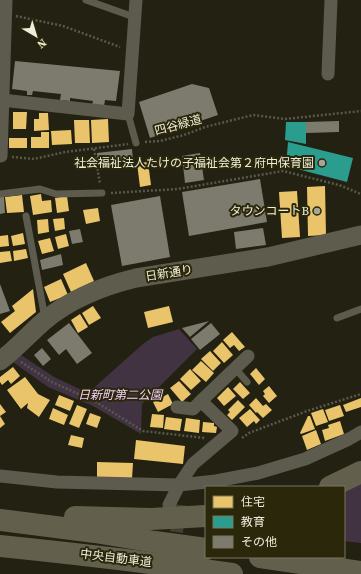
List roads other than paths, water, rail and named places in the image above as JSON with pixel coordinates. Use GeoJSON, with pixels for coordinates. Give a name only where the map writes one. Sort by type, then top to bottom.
{"type":"FeatureCollection","features":[{"type":"Feature","properties":{"kind":"highway"},"geometry":{"type":"LineString","coordinates":[[332,486],[361,472]]}},
{"type":"Feature","properties":{"kind":"highway"},"geometry":{"type":"LineString","coordinates":[[0,513],[151,519],[205,516]]}},
{"type":"Feature","properties":{"kind":"highway","name":"中央自動車道"},"geometry":{"type":"LineString","coordinates":[[0,520],[95,532],[205,549]]}},
{"type":"Feature","properties":{"kind":"highway","name":"中央自動車道"},"geometry":{"type":"LineString","coordinates":[[0,546],[162,564],[232,574]]}},
{"type":"Feature","properties":{"kind":"highway"},"geometry":{"type":"LineString","coordinates":[[0,553],[133,574]]}},
{"type":"Feature","properties":{"kind":"highway"},"geometry":{"type":"LineString","coordinates":[[267,558],[361,572]]}},
{"type":"Feature","properties":{"kind":"street"},"geometry":{"type":"LineString","coordinates":[[1,156],[6,0]]}},
{"type":"Feature","properties":{"kind":"street"},"geometry":{"type":"LineString","coordinates":[[2,100],[128,114],[136,0]]}},
{"type":"Feature","properties":{"kind":"street"},"geometry":{"type":"LineString","coordinates":[[328,74],[331,0]]}},
{"type":"Feature","properties":{"kind":"street","name":"日新通り"},"geometry":{"type":"LineString","coordinates":[[5,357],[45,320],[69,304],[82,297],[117,283],[136,278],[268,257],[361,235]]}},
{"type":"Feature","properties":{"kind":"street"},"geometry":{"type":"LineString","coordinates":[[177,407],[193,409],[248,356]]}},
{"type":"Feature","properties":{"kind":"street"},"geometry":{"type":"LineString","coordinates":[[175,505],[179,485],[193,464],[232,431],[201,401]]}},
{"type":"Feature","properties":{"kind":"street"},"geometry":{"type":"LineString","coordinates":[[0,476],[57,482],[179,485],[216,481],[265,471],[305,459],[361,432]]}},
{"type":"Feature","properties":{"kind":"lane"},"geometry":{"type":"LineString","coordinates":[[86,0],[134,17]]}},
{"type":"Feature","properties":{"kind":"lane"},"geometry":{"type":"LineString","coordinates":[[128,114],[136,143]]}},
{"type":"Feature","properties":{"kind":"lane"},"geometry":{"type":"LineString","coordinates":[[0,194],[40,189],[56,194],[102,194]]}},
{"type":"Feature","properties":{"kind":"lane"},"geometry":{"type":"LineString","coordinates":[[26,216],[45,320]]}},
{"type":"Feature","properties":{"kind":"lane"},"geometry":{"type":"LineString","coordinates":[[337,318],[361,310]]}},
{"type":"Feature","properties":{"kind":"lane"},"geometry":{"type":"LineString","coordinates":[[235,368],[247,382]]}},
{"type":"Feature","properties":{"kind":"tunnel"},"geometry":{"type":"LineString","coordinates":[[174,551],[180,505]]}},
{"type":"Feature","properties":{"kind":"place","name":"社会福祉法人たけの子福祉会第２府中保育園"},"geometry":{"type":"Point","coordinates":[322,163]}},
{"type":"Feature","properties":{"kind":"place","name":"タウンコートB"},"geometry":{"type":"Point","coordinates":[317,211]}},
{"type":"Feature","properties":{"kind":"park label","name":"日新町第二公園"},"geometry":{"type":"Point","coordinates":[120,395]}}]}
